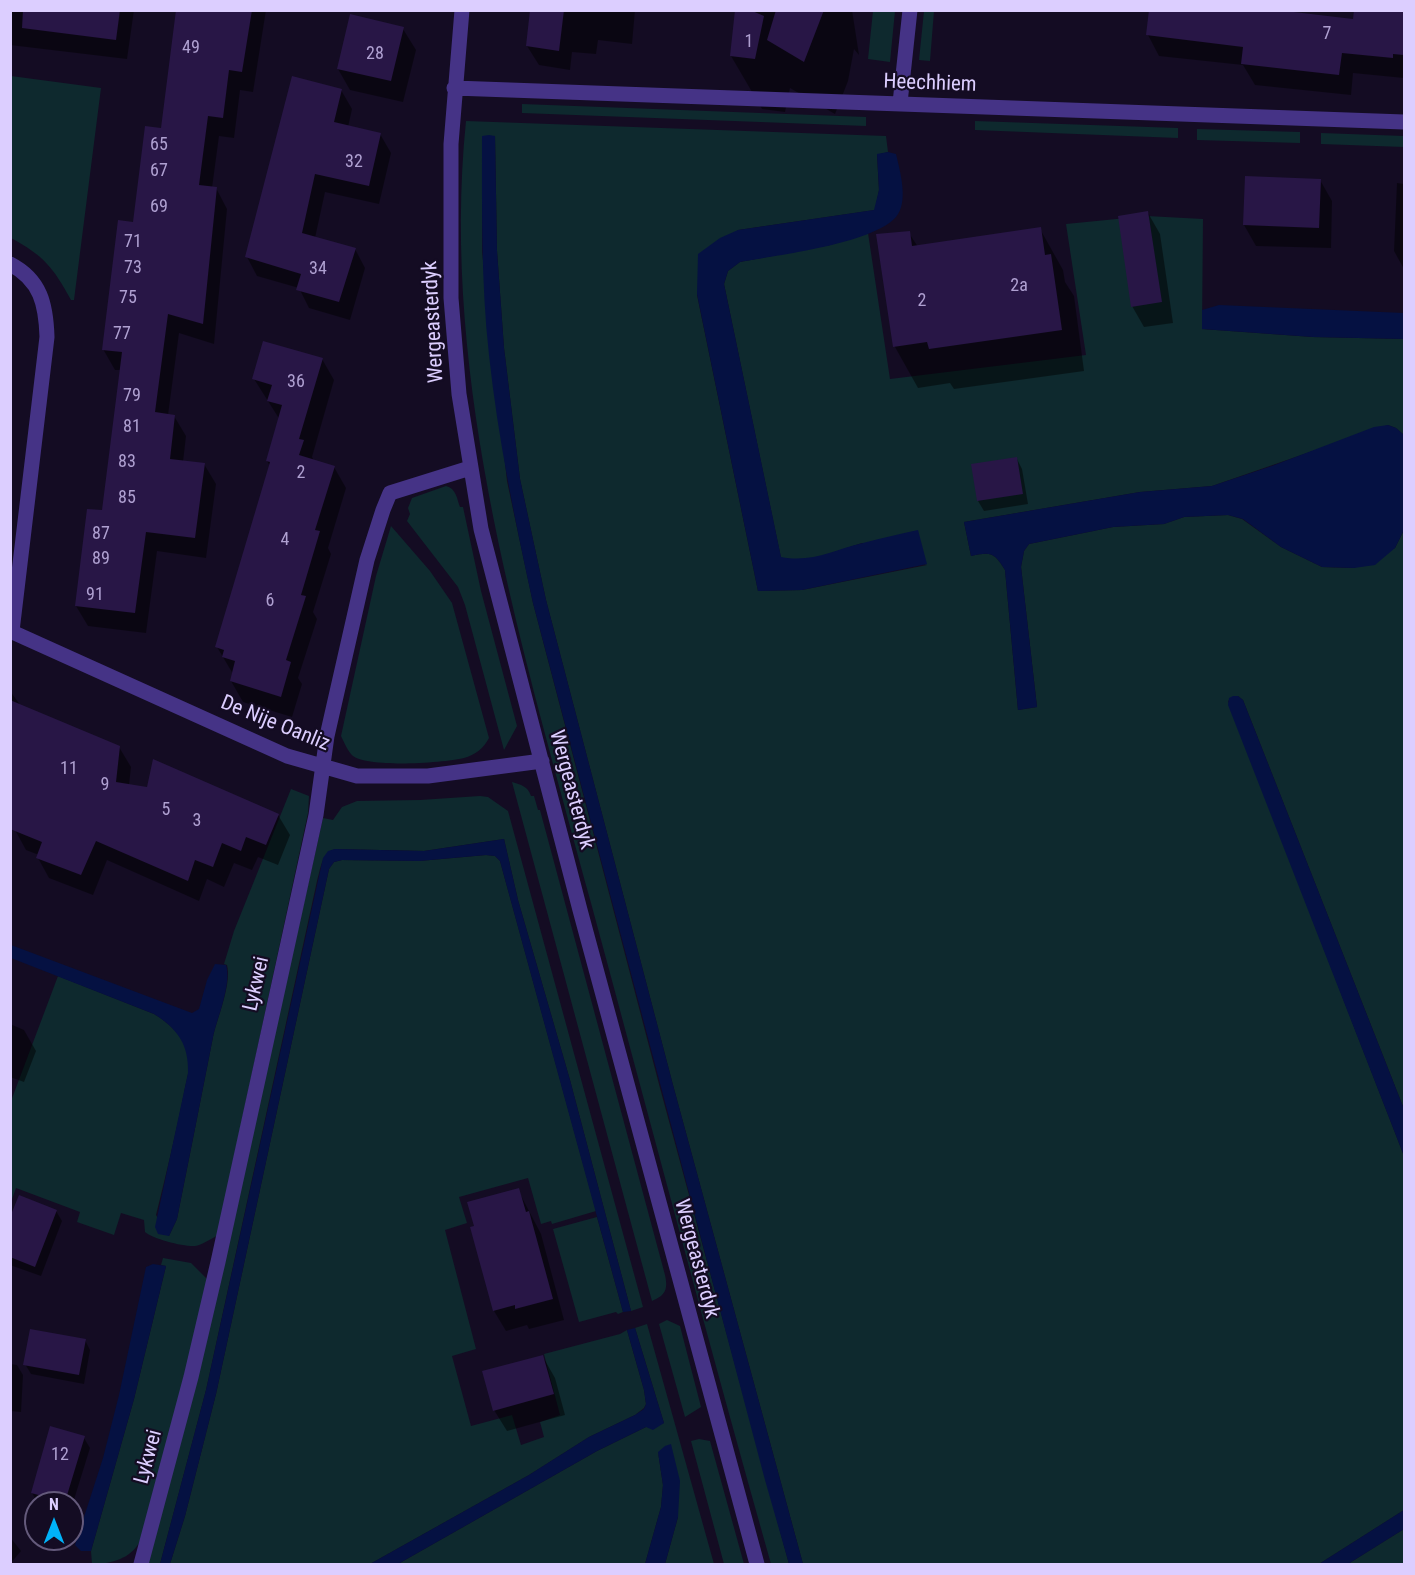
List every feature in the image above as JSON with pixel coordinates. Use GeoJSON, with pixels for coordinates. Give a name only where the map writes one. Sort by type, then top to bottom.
{"type":"FeatureCollection","features":[{"type":"Feature","properties":{"kind":"street","name":"Wergeasterdyk"},"geometry":{"type":"LineString","coordinates":[[462,10],[454,88],[450,181],[451,298],[459,394],[470,468],[492,578],[757,1564]]}},
{"type":"Feature","properties":{"kind":"street"},"geometry":{"type":"LineString","coordinates":[[900,103],[910,10]]}},
{"type":"Feature","properties":{"kind":"street","name":"Heechhiem"},"geometry":{"type":"LineString","coordinates":[[454,88],[1404,122]]}},
{"type":"Feature","properties":{"kind":"street"},"geometry":{"type":"LineString","coordinates":[[10,264],[36,285],[46,309],[47,337],[11,631]]}},
{"type":"Feature","properties":{"kind":"street","name":"Lykwei"},"geometry":{"type":"LineString","coordinates":[[141,1564],[191,1377],[218,1262],[316,815],[327,736],[367,560],[390,493],[470,468]]}},
{"type":"Feature","properties":{"kind":"street","name":"De Nije Oanliz"},"geometry":{"type":"LineString","coordinates":[[11,631],[287,756],[357,776],[428,776],[542,762]]}},
{"type":"Feature","properties":{"kind":"green space"},"geometry":{"type":"Polygon","coordinates":[[[873,11],[895,11],[890,62],[868,59],[873,11]]]}},
{"type":"Feature","properties":{"kind":"green space"},"geometry":{"type":"Polygon","coordinates":[[[924,11],[934,11],[930,61],[919,60],[924,11]]]}},
{"type":"Feature","properties":{"kind":"green space"},"geometry":{"type":"Polygon","coordinates":[[[11,76],[101,88],[74,300],[71,300],[47,263],[11,238],[11,76]]]}},
{"type":"Feature","properties":{"kind":"green space"},"geometry":{"type":"Polygon","coordinates":[[[522,104],[866,117],[866,126],[522,113],[522,104]]]}},
{"type":"Feature","properties":{"kind":"green space"},"geometry":{"type":"Polygon","coordinates":[[[466,121],[886,136],[888,152],[877,155],[879,190],[875,210],[738,230],[697,295],[758,591],[802,590],[927,565],[862,543],[817,558],[799,560],[781,558],[724,284],[728,271],[740,262],[830,245],[868,233],[890,379],[1086,355],[1066,224],[1147,216],[1203,219],[1202,329],[1313,337],[1404,339],[1404,435],[1388,425],[1212,486],[1140,492],[964,522],[971,556],[991,555],[1005,570],[1018,710],[1037,707],[1021,567],[1024,551],[1029,544],[1113,527],[1164,524],[1184,517],[1228,515],[1242,519],[1281,547],[1322,567],[1354,568],[1395,548],[1404,530],[1404,1109],[1243,700],[1238,696],[1228,701],[1404,1156],[1404,1510],[1319,1564],[803,1564],[673,1085],[546,600],[520,479],[504,348],[497,251],[495,136],[482,136],[482,251],[507,481],[533,603],[660,1088],[789,1564],[771,1564],[539,712],[493,516],[476,418],[465,319],[461,220],[466,121]]]}},
{"type":"Feature","properties":{"kind":"green space"},"geometry":{"type":"Polygon","coordinates":[[[975,121],[1178,128],[1178,138],[975,130],[975,121]]]}},
{"type":"Feature","properties":{"kind":"green space"},"geometry":{"type":"Polygon","coordinates":[[[1197,129],[1300,132],[1300,143],[1197,140],[1197,129]]]}},
{"type":"Feature","properties":{"kind":"green space"},"geometry":{"type":"Polygon","coordinates":[[[1321,133],[1404,136],[1404,147],[1321,144],[1321,133]]]}},
{"type":"Feature","properties":{"kind":"green space"},"geometry":{"type":"Polygon","coordinates":[[[446,486],[454,491],[460,507],[463,507],[481,591],[517,726],[504,750],[465,605],[458,587],[407,521],[412,498],[446,486]]]}},
{"type":"Feature","properties":{"kind":"green space"},"geometry":{"type":"Polygon","coordinates":[[[391,526],[430,571],[452,603],[489,738],[479,751],[464,758],[424,763],[362,760],[353,756],[341,736],[376,576],[391,526]]]}},
{"type":"Feature","properties":{"kind":"green space"},"geometry":{"type":"Polygon","coordinates":[[[512,782],[526,788],[531,796],[534,796],[538,810],[540,810],[665,1275],[665,1291],[652,1301],[512,782]]]}},
{"type":"Feature","properties":{"kind":"green space"},"geometry":{"type":"Polygon","coordinates":[[[291,789],[309,796],[308,813],[217,1236],[195,1246],[176,1244],[149,1235],[145,1232],[144,1220],[121,1213],[114,1235],[77,1222],[80,1212],[16,1188],[11,1202],[11,1101],[58,976],[154,1014],[176,1031],[187,1049],[188,1074],[156,1215],[169,1236],[177,1219],[213,1037],[226,991],[228,973],[227,965],[224,964],[234,931],[291,789]]]}},
{"type":"Feature","properties":{"kind":"green space"},"geometry":{"type":"Polygon","coordinates":[[[488,797],[508,811],[643,1307],[631,1311],[570,1080],[518,900],[504,839],[424,851],[335,849],[330,851],[322,862],[317,881],[206,1390],[160,1564],[147,1564],[197,1378],[323,818],[333,820],[342,807],[357,801],[488,797]]]}},
{"type":"Feature","properties":{"kind":"green space"},"geometry":{"type":"Polygon","coordinates":[[[495,856],[500,861],[596,1211],[552,1224],[551,1221],[541,1224],[528,1178],[459,1197],[467,1223],[445,1230],[476,1349],[452,1356],[471,1426],[512,1415],[521,1445],[544,1437],[540,1422],[560,1415],[544,1354],[620,1334],[627,1330],[646,1404],[635,1415],[589,1437],[529,1475],[370,1564],[170,1564],[185,1516],[216,1394],[329,869],[334,862],[342,860],[419,861],[495,856]]]}},
{"type":"Feature","properties":{"kind":"green space"},"geometry":{"type":"Polygon","coordinates":[[[597,1217],[623,1312],[579,1322],[553,1229],[597,1217]]]}},
{"type":"Feature","properties":{"kind":"green space"},"geometry":{"type":"Polygon","coordinates":[[[163,1258],[191,1263],[207,1279],[188,1363],[167,1447],[139,1542],[133,1551],[123,1558],[92,1564],[91,1551],[134,1399],[166,1266],[161,1265],[163,1258]]]}},
{"type":"Feature","properties":{"kind":"green space"},"geometry":{"type":"Polygon","coordinates":[[[667,1320],[680,1326],[701,1407],[685,1417],[659,1324],[667,1320]]]}},
{"type":"Feature","properties":{"kind":"green space"},"geometry":{"type":"Polygon","coordinates":[[[647,1324],[714,1564],[665,1564],[678,1517],[658,1452],[663,1485],[661,1507],[645,1564],[398,1564],[597,1451],[646,1427],[664,1423],[635,1328],[647,1324]]]}},
{"type":"Feature","properties":{"kind":"green space"},"geometry":{"type":"Polygon","coordinates":[[[699,1439],[710,1441],[744,1564],[724,1564],[691,1441],[699,1439]]]}},
{"type":"Feature","properties":{"kind":"green space"},"geometry":{"type":"Polygon","coordinates":[[[1404,1529],[1404,1564],[1348,1564],[1404,1529]]]}},
{"type":"Feature","properties":{"kind":"shaded area"},"geometry":{"type":"Polygon","coordinates":[[[482,136],[495,136],[497,251],[504,348],[520,479],[546,600],[673,1085],[803,1564],[789,1564],[765,1480],[533,603],[502,448],[486,328],[482,246],[482,136]]]}},
{"type":"Feature","properties":{"kind":"shaded area"},"geometry":{"type":"Polygon","coordinates":[[[888,152],[896,154],[900,169],[903,195],[900,211],[896,217],[884,226],[846,241],[740,262],[728,271],[724,284],[781,557],[813,557],[918,530],[927,564],[802,590],[758,591],[697,294],[698,254],[720,238],[738,230],[874,210],[879,190],[877,154],[888,152]]]}},
{"type":"Feature","properties":{"kind":"shaded area"},"geometry":{"type":"Polygon","coordinates":[[[1219,305],[1404,313],[1404,339],[1313,337],[1202,329],[1202,310],[1219,305]]]}},
{"type":"Feature","properties":{"kind":"shaded area"},"geometry":{"type":"Polygon","coordinates":[[[1388,425],[1404,435],[1404,530],[1395,548],[1375,565],[1354,568],[1322,567],[1281,547],[1243,519],[1228,515],[1184,517],[1164,524],[1113,527],[1029,544],[1024,551],[1021,567],[1037,707],[1018,710],[1005,570],[991,555],[971,556],[964,522],[1140,492],[1212,486],[1374,427],[1388,425]]]}},
{"type":"Feature","properties":{"kind":"shaded area"},"geometry":{"type":"Polygon","coordinates":[[[1238,696],[1243,700],[1404,1109],[1404,1156],[1228,705],[1229,698],[1238,696]]]}},
{"type":"Feature","properties":{"kind":"shaded area"},"geometry":{"type":"Polygon","coordinates":[[[504,839],[518,900],[570,1080],[631,1311],[623,1312],[500,861],[495,856],[486,855],[419,861],[342,860],[334,862],[329,869],[216,1394],[185,1516],[170,1564],[160,1564],[206,1390],[323,858],[328,851],[335,849],[424,851],[504,839]]]}},
{"type":"Feature","properties":{"kind":"shaded area"},"geometry":{"type":"Polygon","coordinates":[[[11,945],[192,1013],[199,1009],[207,980],[215,964],[226,965],[226,991],[213,1037],[177,1219],[169,1236],[158,1234],[155,1227],[188,1073],[184,1046],[176,1032],[154,1014],[11,958],[11,945]]]}},
{"type":"Feature","properties":{"kind":"shaded area"},"geometry":{"type":"Polygon","coordinates":[[[153,1264],[166,1266],[134,1399],[91,1551],[84,1551],[84,1517],[103,1458],[119,1395],[146,1267],[153,1264]]]}},
{"type":"Feature","properties":{"kind":"shaded area"},"geometry":{"type":"Polygon","coordinates":[[[635,1328],[664,1423],[653,1430],[646,1427],[597,1451],[398,1564],[370,1564],[529,1475],[589,1437],[644,1409],[646,1404],[644,1390],[627,1330],[635,1328]]]}},
{"type":"Feature","properties":{"kind":"shaded area"},"geometry":{"type":"Polygon","coordinates":[[[671,1444],[680,1481],[678,1517],[665,1564],[645,1564],[661,1507],[663,1485],[658,1452],[671,1444]]]}},
{"type":"Feature","properties":{"kind":"shaded area"},"geometry":{"type":"Polygon","coordinates":[[[1404,1510],[1404,1529],[1348,1564],[1319,1564],[1404,1510]]]}},
{"type":"Feature","properties":{"kind":"building"},"geometry":{"type":"Polygon","coordinates":[[[23,10],[120,10],[116,40],[22,28],[23,10]]]}},
{"type":"Feature","properties":{"kind":"building"},"geometry":{"type":"Polygon","coordinates":[[[176,10],[252,10],[242,72],[229,70],[223,118],[208,116],[199,185],[217,187],[203,324],[168,314],[155,412],[175,415],[170,459],[205,463],[195,538],[146,532],[135,613],[75,606],[87,509],[102,510],[122,352],[102,350],[118,220],[133,222],[145,126],[161,128],[176,10]]]}},
{"type":"Feature","properties":{"kind":"building"},"geometry":{"type":"Polygon","coordinates":[[[530,10],[564,10],[559,51],[526,46],[530,10]]]}},
{"type":"Feature","properties":{"kind":"building"},"geometry":{"type":"Polygon","coordinates":[[[735,10],[750,10],[764,16],[755,59],[730,56],[735,10]]]}},
{"type":"Feature","properties":{"kind":"building"},"geometry":{"type":"Polygon","coordinates":[[[776,10],[824,10],[804,62],[767,40],[776,10]]]}},
{"type":"Feature","properties":{"kind":"building"},"geometry":{"type":"Polygon","coordinates":[[[1149,10],[1277,10],[1353,19],[1354,10],[1404,10],[1404,55],[1393,54],[1393,58],[1342,53],[1339,75],[1241,64],[1243,47],[1146,35],[1149,10]]]}},
{"type":"Feature","properties":{"kind":"building"},"geometry":{"type":"Polygon","coordinates":[[[350,14],[404,27],[391,81],[337,69],[350,14]]]}},
{"type":"Feature","properties":{"kind":"building"},"geometry":{"type":"Polygon","coordinates":[[[292,76],[342,89],[334,122],[381,133],[369,186],[315,174],[302,233],[356,248],[339,302],[296,290],[301,274],[245,257],[292,76]]]}},
{"type":"Feature","properties":{"kind":"building"},"geometry":{"type":"Polygon","coordinates":[[[1245,176],[1321,179],[1319,228],[1243,225],[1245,176]]]}},
{"type":"Feature","properties":{"kind":"building"},"geometry":{"type":"Polygon","coordinates":[[[1148,211],[1162,302],[1131,307],[1118,216],[1148,211]]]}},
{"type":"Feature","properties":{"kind":"building"},"geometry":{"type":"Polygon","coordinates":[[[1041,227],[1045,255],[1051,254],[1062,330],[929,349],[927,342],[893,347],[876,234],[910,231],[912,246],[1041,227]]]}},
{"type":"Feature","properties":{"kind":"building"},"geometry":{"type":"Polygon","coordinates":[[[263,341],[323,358],[299,439],[304,440],[299,455],[335,466],[315,530],[320,531],[301,595],[306,596],[286,660],[291,662],[281,697],[230,681],[235,661],[222,657],[224,650],[215,647],[270,462],[266,461],[282,405],[267,401],[272,385],[252,379],[263,341]]]}},
{"type":"Feature","properties":{"kind":"building"},"geometry":{"type":"Polygon","coordinates":[[[1017,457],[1023,494],[977,501],[971,464],[1017,457]]]}},
{"type":"Feature","properties":{"kind":"building"},"geometry":{"type":"Polygon","coordinates":[[[10,700],[120,746],[116,782],[147,787],[153,759],[279,814],[266,845],[246,837],[241,851],[222,843],[213,867],[195,860],[188,881],[96,841],[81,875],[36,858],[42,842],[10,829],[10,700]]]}},
{"type":"Feature","properties":{"kind":"building"},"geometry":{"type":"Polygon","coordinates":[[[519,1188],[526,1212],[529,1211],[553,1299],[515,1309],[515,1305],[493,1311],[470,1227],[474,1226],[467,1202],[519,1188]]]}},
{"type":"Feature","properties":{"kind":"building"},"geometry":{"type":"Polygon","coordinates":[[[19,1195],[57,1210],[35,1267],[10,1257],[10,1217],[19,1195]]]}},
{"type":"Feature","properties":{"kind":"building"},"geometry":{"type":"Polygon","coordinates":[[[30,1329],[86,1339],[79,1375],[23,1365],[30,1329]]]}},
{"type":"Feature","properties":{"kind":"building"},"geometry":{"type":"Polygon","coordinates":[[[543,1355],[554,1394],[493,1411],[482,1371],[543,1355]]]}},
{"type":"Feature","properties":{"kind":"building"},"geometry":{"type":"Polygon","coordinates":[[[50,1426],[85,1436],[68,1491],[32,1491],[50,1426]]]}}]}
